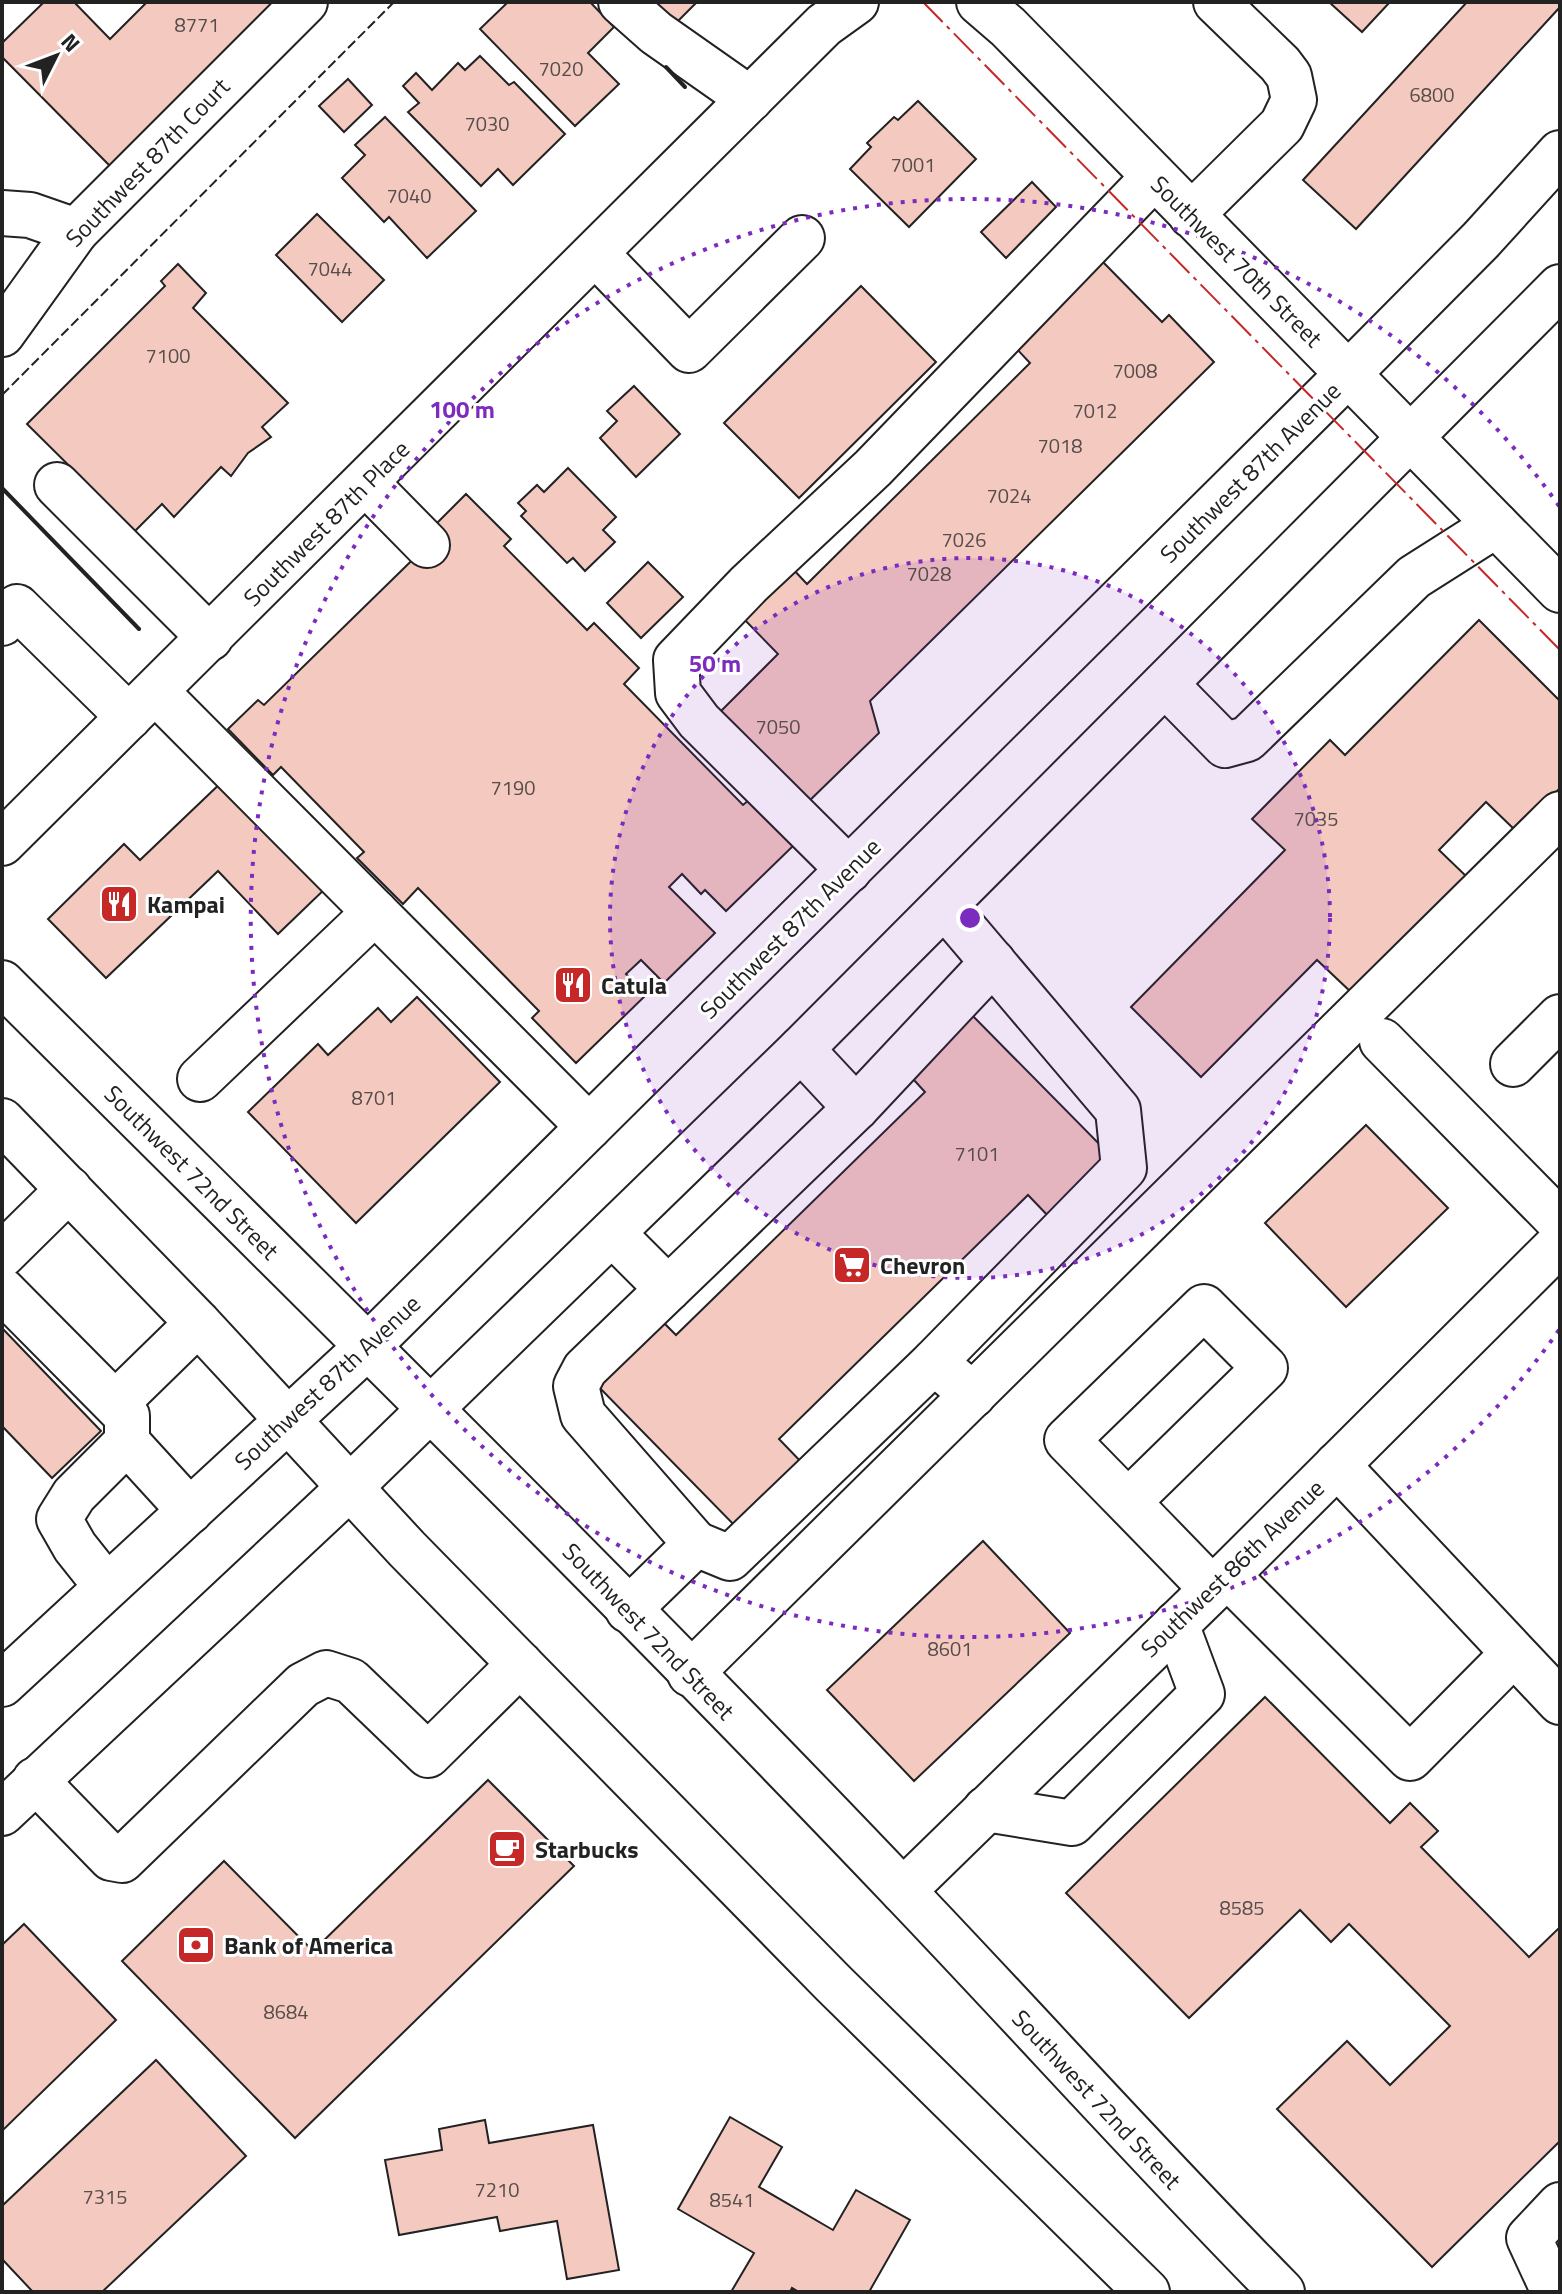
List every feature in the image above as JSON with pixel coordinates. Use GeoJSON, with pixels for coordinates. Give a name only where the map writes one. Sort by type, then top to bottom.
{"type":"FeatureCollection","features":[{"type":"Feature","properties":{"kind":"main road","name":"Southwest 87th Court"},"geometry":{"type":"LineString","coordinates":[[2,334],[76,231],[305,2]]}},
{"type":"Feature","properties":{"kind":"main road"},"geometry":{"type":"LineString","coordinates":[[621,2],[666,41],[750,99]]}},
{"type":"Feature","properties":{"kind":"main road","name":"Southwest 87th Place"},"geometry":{"type":"LineString","coordinates":[[2,843],[824,25],[856,2]]}},
{"type":"Feature","properties":{"kind":"main road","name":"Southwest 70th Street"},"geometry":{"type":"LineString","coordinates":[[979,2],[1560,590]]}},
{"type":"Feature","properties":{"kind":"main road"},"geometry":{"type":"LineString","coordinates":[[1191,215],[1282,125],[1294,100],[1289,76],[1280,64],[1216,2]]}},
{"type":"Feature","properties":{"kind":"main road","name":"Southwest 87th Avenue"},"geometry":{"type":"LineString","coordinates":[[3,1682],[367,1347],[1348,374],[1481,240],[1560,153]]}},
{"type":"Feature","properties":{"kind":"main road"},"geometry":{"type":"LineString","coordinates":[[849,870],[699,721],[678,693],[676,660],[749,584],[873,468],[1154,177]]}},
{"type":"Feature","properties":{"kind":"main road"},"geometry":{"type":"LineString","coordinates":[[2,213],[30,215],[76,231]]}},
{"type":"Feature","properties":{"kind":"main road"},"geometry":{"type":"LineString","coordinates":[[596,254],[689,350],[802,238]]}},
{"type":"Feature","properties":{"kind":"main road"},"geometry":{"type":"LineString","coordinates":[[2,1813],[349,1488],[801,1049],[1560,287]]}},
{"type":"Feature","properties":{"kind":"main road"},"geometry":{"type":"LineString","coordinates":[[366,483],[427,545]]}},
{"type":"Feature","properties":{"kind":"main road"},"geometry":{"type":"LineString","coordinates":[[57,485],[210,638]]}},
{"type":"Feature","properties":{"kind":"main road"},"geometry":{"type":"LineString","coordinates":[[1165,684],[1225,745],[1247,739],[1414,577],[1496,525]]}},
{"type":"Feature","properties":{"kind":"main road"},"geometry":{"type":"LineString","coordinates":[[2,623],[17,607],[142,705],[375,912],[589,1127]]}},
{"type":"Feature","properties":{"kind":"main road"},"geometry":{"type":"LineString","coordinates":[[690,1674],[1560,814]]}},
{"type":"Feature","properties":{"kind":"main road"},"geometry":{"type":"LineString","coordinates":[[945,906],[993,962],[1118,1110],[1124,1168],[934,1362],[730,1558],[696,1544],[583,1415],[576,1386],[585,1369],[856,1108],[993,962]]}},
{"type":"Feature","properties":{"kind":"main road"},"geometry":{"type":"LineString","coordinates":[[200,1079],[375,912]]}},
{"type":"Feature","properties":{"kind":"main road","name":"Southwest 72nd Street"},"geometry":{"type":"LineString","coordinates":[[2,983],[430,1410],[903,1891],[1167,2175],[1282,2292]]}},
{"type":"Feature","properties":{"kind":"main road"},"geometry":{"type":"LineString","coordinates":[[1513,1064],[1560,1017]]}},
{"type":"Feature","properties":{"kind":"main road"},"geometry":{"type":"LineString","coordinates":[[1382,1041],[1560,1222]]}},
{"type":"Feature","properties":{"kind":"main road"},"geometry":{"type":"LineString","coordinates":[[801,1049],[856,1108]]}},
{"type":"Feature","properties":{"kind":"main road"},"geometry":{"type":"LineString","coordinates":[[5,1131],[69,1189],[198,1323],[349,1488],[833,1983],[1147,2292]]}},
{"type":"Feature","properties":{"kind":"main road"},"geometry":{"type":"LineString","coordinates":[[2,1255],[69,1189]]}},
{"type":"Feature","properties":{"kind":"main road"},"geometry":{"type":"LineString","coordinates":[[612,1233],[668,1289]]}},
{"type":"Feature","properties":{"kind":"main road","name":"Southwest 86th Avenue"},"geometry":{"type":"LineString","coordinates":[[903,1891],[1220,1582],[1560,1243]]}},
{"type":"Feature","properties":{"kind":"main road"},"geometry":{"type":"LineString","coordinates":[[2,1290],[122,1423],[190,1511]]}},
{"type":"Feature","properties":{"kind":"main road"},"geometry":{"type":"LineString","coordinates":[[1128,1502],[1265,1368],[1204,1307],[1067,1440],[1128,1502],[1220,1582],[1410,1758],[1513,1654]]}},
{"type":"Feature","properties":{"kind":"main road"},"geometry":{"type":"LineString","coordinates":[[106,1586],[75,1547],[59,1519],[122,1423],[198,1323]]}},
{"type":"Feature","properties":{"kind":"main road"},"geometry":{"type":"LineString","coordinates":[[934,1362],[973,1395]]}},
{"type":"Feature","properties":{"kind":"main road"},"geometry":{"type":"LineString","coordinates":[[1337,1465],[1560,1702]]}},
{"type":"Feature","properties":{"kind":"main road"},"geometry":{"type":"LineString","coordinates":[[628,1610],[696,1544]]}},
{"type":"Feature","properties":{"kind":"main road"},"geometry":{"type":"LineString","coordinates":[[986,1809],[1072,1823],[1202,1694],[1176,1624]]}},
{"type":"Feature","properties":{"kind":"main road"},"geometry":{"type":"LineString","coordinates":[[35,1780],[111,1858],[122,1860],[303,1685],[326,1673],[351,1681],[428,1755],[520,1664]]}},
{"type":"Feature","properties":{"kind":"main road"},"geometry":{"type":"LineString","coordinates":[[1557,2291],[1529,2238],[1560,2205]]}},
{"type":"Feature","properties":{"kind":"building"},"geometry":{"type":"Polygon","coordinates":[[[44,2],[74,2],[110,39],[147,2],[276,2],[110,166],[2,57],[2,43],[44,2]]]}},
{"type":"Feature","properties":{"kind":"building"},"geometry":{"type":"Polygon","coordinates":[[[508,2],[590,2],[614,27],[588,53],[619,84],[575,126],[480,29],[508,2]]]}},
{"type":"Feature","properties":{"kind":"building"},"geometry":{"type":"Polygon","coordinates":[[[640,2],[697,2],[668,31],[640,2]]]}},
{"type":"Feature","properties":{"kind":"building"},"geometry":{"type":"Polygon","coordinates":[[[1329,2],[1390,2],[1362,32],[1329,2]]]}},
{"type":"Feature","properties":{"kind":"building"},"geometry":{"type":"Polygon","coordinates":[[[1467,2],[1560,2],[1560,7],[1356,229],[1303,180],[1467,2]]]}},
{"type":"Feature","properties":{"kind":"building"},"geometry":{"type":"Polygon","coordinates":[[[480,56],[509,85],[514,82],[565,134],[513,185],[498,169],[481,186],[408,112],[419,103],[403,86],[416,73],[432,90],[458,63],[465,70],[480,56]]]}},
{"type":"Feature","properties":{"kind":"building"},"geometry":{"type":"Polygon","coordinates":[[[348,79],[372,105],[344,132],[319,106],[348,79]]]}},
{"type":"Feature","properties":{"kind":"building"},"geometry":{"type":"Polygon","coordinates":[[[918,101],[976,159],[909,227],[850,169],[871,147],[867,143],[894,117],[898,120],[918,101]]]}},
{"type":"Feature","properties":{"kind":"building"},"geometry":{"type":"Polygon","coordinates":[[[385,117],[476,211],[427,258],[389,217],[384,222],[342,178],[365,155],[355,145],[385,117]]]}},
{"type":"Feature","properties":{"kind":"building"},"geometry":{"type":"Polygon","coordinates":[[[1032,182],[1056,207],[1006,258],[981,232],[1032,182]]]}},
{"type":"Feature","properties":{"kind":"building"},"geometry":{"type":"Polygon","coordinates":[[[317,214],[384,280],[342,322],[276,255],[317,214]]]}},
{"type":"Feature","properties":{"kind":"building"},"geometry":{"type":"Polygon","coordinates":[[[1101,260],[1162,322],[1169,315],[1214,362],[870,701],[879,733],[805,805],[716,716],[778,654],[741,616],[791,567],[807,584],[1030,363],[1014,346],[1101,260]]]}},
{"type":"Feature","properties":{"kind":"building"},"geometry":{"type":"Polygon","coordinates":[[[178,264],[206,293],[193,308],[288,403],[262,427],[271,437],[248,453],[231,476],[221,467],[174,517],[162,504],[135,531],[27,424],[165,286],[161,281],[178,264]]]}},
{"type":"Feature","properties":{"kind":"building"},"geometry":{"type":"Polygon","coordinates":[[[861,286],[936,362],[799,498],[724,423],[861,286]]]}},
{"type":"Feature","properties":{"kind":"building"},"geometry":{"type":"Polygon","coordinates":[[[634,386],[680,434],[636,477],[600,438],[617,421],[607,411],[634,386]]]}},
{"type":"Feature","properties":{"kind":"building"},"geometry":{"type":"Polygon","coordinates":[[[568,468],[616,517],[603,530],[615,542],[585,571],[573,558],[567,563],[521,516],[526,511],[518,503],[537,485],[544,492],[568,468]]]}},
{"type":"Feature","properties":{"kind":"building"},"geometry":{"type":"Polygon","coordinates":[[[466,494],[511,539],[504,546],[587,630],[594,623],[639,668],[624,684],[743,805],[750,799],[795,844],[726,911],[705,890],[701,894],[682,874],[669,887],[715,933],[664,983],[641,960],[626,974],[646,995],[576,1063],[532,1018],[539,1011],[418,888],[403,904],[357,858],[364,852],[281,767],[273,775],[228,729],[258,700],[264,705],[443,530],[436,524],[466,494]]]}},
{"type":"Feature","properties":{"kind":"building"},"geometry":{"type":"Polygon","coordinates":[[[648,562],[683,597],[641,638],[607,603],[648,562]]]}},
{"type":"Feature","properties":{"kind":"building"},"geometry":{"type":"Polygon","coordinates":[[[1479,620],[1560,701],[1560,788],[1517,832],[1486,802],[1439,850],[1467,877],[1352,993],[1317,960],[1201,1077],[1131,1007],[1285,850],[1252,819],[1330,740],[1345,755],[1479,620]]]}},
{"type":"Feature","properties":{"kind":"building"},"geometry":{"type":"Polygon","coordinates":[[[226,778],[329,885],[278,934],[218,871],[106,978],[48,919],[124,844],[140,860],[226,778]]]}},
{"type":"Feature","properties":{"kind":"building"},"geometry":{"type":"Polygon","coordinates":[[[417,997],[500,1082],[356,1223],[248,1112],[318,1044],[328,1055],[378,1008],[391,1022],[417,997]]]}},
{"type":"Feature","properties":{"kind":"building","name":"Chevron"},"geometry":{"type":"Polygon","coordinates":[[[964,1007],[1115,1160],[1053,1221],[1028,1195],[779,1439],[807,1468],[742,1533],[590,1378],[655,1314],[676,1335],[925,1092],[902,1067],[964,1007]]]}},
{"type":"Feature","properties":{"kind":"building"},"geometry":{"type":"Polygon","coordinates":[[[1366,1125],[1448,1208],[1346,1307],[1265,1223],[1366,1125]]]}},
{"type":"Feature","properties":{"kind":"building"},"geometry":{"type":"Polygon","coordinates":[[[2,1328],[101,1431],[52,1478],[2,1426],[2,1328]]]}},
{"type":"Feature","properties":{"kind":"building"},"geometry":{"type":"Polygon","coordinates":[[[983,1541],[1070,1633],[914,1781],[827,1690],[983,1541]]]}},
{"type":"Feature","properties":{"kind":"building"},"geometry":{"type":"Polygon","coordinates":[[[1265,1697],[1390,1823],[1410,1803],[1438,1831],[1421,1847],[1529,1957],[1560,1927],[1560,2141],[1432,2267],[1277,2109],[1347,2041],[1390,2085],[1450,2026],[1349,1924],[1331,1942],[1300,1910],[1189,2018],[1066,1893],[1265,1697]]]}},
{"type":"Feature","properties":{"kind":"building"},"geometry":{"type":"Polygon","coordinates":[[[488,1780],[574,1866],[295,2138],[122,1961],[224,1861],[313,1951],[488,1780]]]}},
{"type":"Feature","properties":{"kind":"building"},"geometry":{"type":"Polygon","coordinates":[[[24,1924],[116,2020],[2,2131],[2,1945],[24,1924]]]}},
{"type":"Feature","properties":{"kind":"building"},"geometry":{"type":"Polygon","coordinates":[[[156,2060],[246,2156],[102,2292],[33,2292],[2,2259],[2,2206],[156,2060]]]}},
{"type":"Feature","properties":{"kind":"building"},"geometry":{"type":"Polygon","coordinates":[[[730,2117],[782,2147],[759,2187],[833,2230],[856,2190],[910,2220],[869,2292],[799,2292],[792,2288],[790,2292],[731,2292],[754,2253],[678,2209],[730,2117]]]}},
{"type":"Feature","properties":{"kind":"building"},"geometry":{"type":"Polygon","coordinates":[[[485,2120],[489,2143],[593,2125],[619,2270],[567,2279],[557,2221],[500,2231],[497,2217],[399,2235],[385,2160],[442,2150],[439,2129],[485,2120]]]}},
{"type":"Feature","properties":{"kind":"fence"},"geometry":{"type":"LineString","coordinates":[[2,395],[394,2]]}},
{"type":"Feature","properties":{"kind":"wall"},"geometry":{"type":"LineString","coordinates":[[666,67],[685,87]]}},
{"type":"Feature","properties":{"kind":"wall"},"geometry":{"type":"LineString","coordinates":[[2,488],[139,629]]}},
{"type":"Feature","properties":{"kind":"power"},"geometry":{"type":"LineString","coordinates":[[923,2],[1560,650]]}},
{"type":"Feature","properties":{"kind":"place","name":"Kampai"},"geometry":{"type":"Point","coordinates":[119,904]}},
{"type":"Feature","properties":{"kind":"place","name":"Catula"},"geometry":{"type":"Point","coordinates":[573,985]}},
{"type":"Feature","properties":{"kind":"place","name":"Chevron"},"geometry":{"type":"Point","coordinates":[852,1265]}},
{"type":"Feature","properties":{"kind":"place","name":"Starbucks"},"geometry":{"type":"Point","coordinates":[507,1849]}},
{"type":"Feature","properties":{"kind":"place","name":"Bank of America"},"geometry":{"type":"Point","coordinates":[196,1945]}}]}
